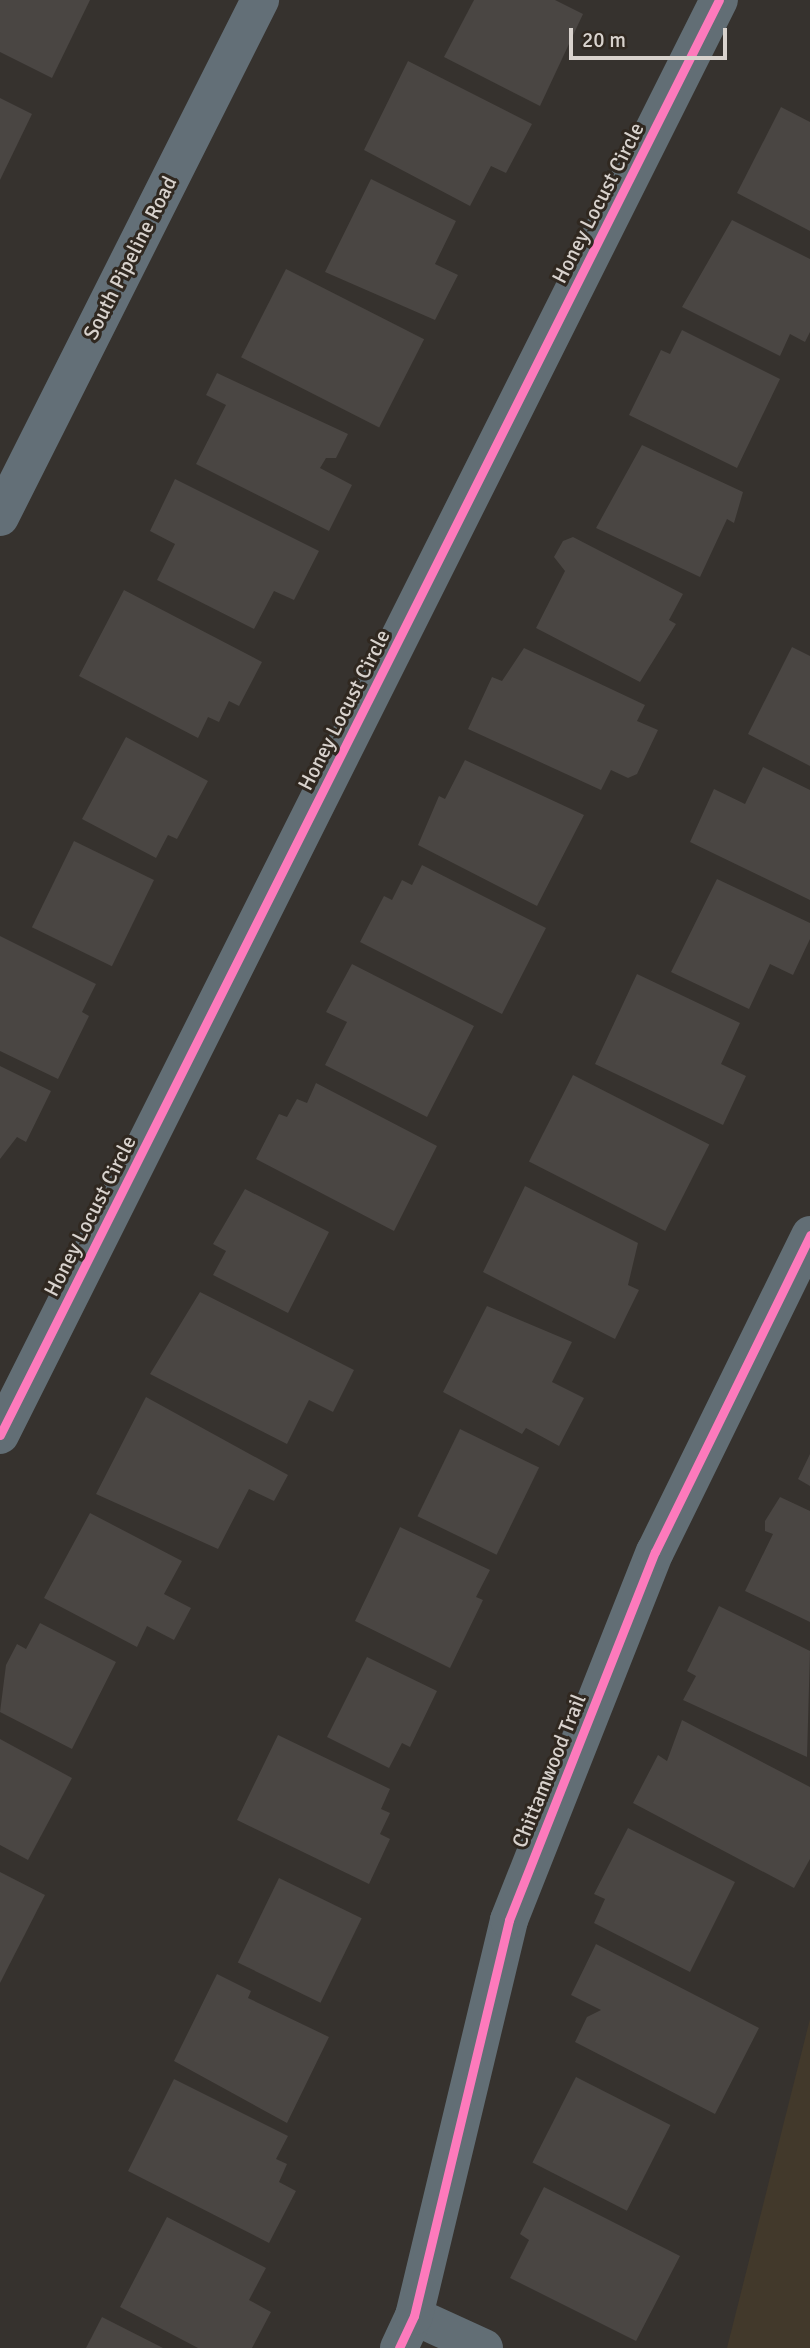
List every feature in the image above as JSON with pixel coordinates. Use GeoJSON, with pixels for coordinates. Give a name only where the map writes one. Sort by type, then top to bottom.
{"type":"FeatureCollection","features":[{"type":"Feature","properties":{"kind":"street","name":"South Pipeline Road"},"geometry":{"type":"LineString","coordinates":[[0,517],[260,0]]}},
{"type":"Feature","properties":{"kind":"street","name":"Honey Locust Circle"},"geometry":{"type":"LineString","coordinates":[[0,1435],[719,0]]}},
{"type":"Feature","properties":{"kind":"street","name":"Chittamwood Trail"},"geometry":{"type":"LineString","coordinates":[[407,2332],[509,1920],[655,1552],[810,1235]]}},
{"type":"Feature","properties":{"kind":"street"},"geometry":{"type":"LineString","coordinates":[[407,2332],[484,2348]]}},
{"type":"Feature","properties":{"kind":"shaded area"},"geometry":{"type":"Polygon","coordinates":[[[810,2019],[810,2348],[727,2348],[810,2019]]]}},
{"type":"Feature","properties":{"kind":"building"},"geometry":{"type":"Polygon","coordinates":[[[0,0],[90,0],[52,78],[0,52],[0,0]]]}},
{"type":"Feature","properties":{"kind":"building"},"geometry":{"type":"Polygon","coordinates":[[[474,0],[555,0],[583,14],[540,106],[444,57],[474,0]]]}},
{"type":"Feature","properties":{"kind":"building"},"geometry":{"type":"Polygon","coordinates":[[[408,61],[532,124],[506,173],[491,166],[470,206],[364,150],[408,61]]]}},
{"type":"Feature","properties":{"kind":"building"},"geometry":{"type":"Polygon","coordinates":[[[0,98],[32,114],[0,180],[0,98]]]}},
{"type":"Feature","properties":{"kind":"building"},"geometry":{"type":"Polygon","coordinates":[[[781,107],[810,122],[810,231],[737,193],[781,107]]]}},
{"type":"Feature","properties":{"kind":"building"},"geometry":{"type":"Polygon","coordinates":[[[371,179],[456,221],[435,264],[458,275],[435,320],[325,272],[371,179]]]}},
{"type":"Feature","properties":{"kind":"building"},"geometry":{"type":"Polygon","coordinates":[[[732,220],[810,259],[810,332],[805,342],[790,334],[780,356],[682,307],[732,220]]]}},
{"type":"Feature","properties":{"kind":"building"},"geometry":{"type":"Polygon","coordinates":[[[286,269],[424,339],[379,428],[241,357],[286,269]]]}},
{"type":"Feature","properties":{"kind":"building"},"geometry":{"type":"Polygon","coordinates":[[[682,330],[780,379],[737,468],[629,415],[661,350],[670,354],[682,330]]]}},
{"type":"Feature","properties":{"kind":"building"},"geometry":{"type":"Polygon","coordinates":[[[217,373],[348,434],[336,458],[326,458],[320,468],[352,485],[329,531],[196,464],[226,405],[206,395],[217,373]]]}},
{"type":"Feature","properties":{"kind":"building"},"geometry":{"type":"Polygon","coordinates":[[[642,445],[743,492],[734,523],[727,519],[700,577],[596,528],[642,445]]]}},
{"type":"Feature","properties":{"kind":"building"},"geometry":{"type":"Polygon","coordinates":[[[175,479],[319,551],[294,600],[274,591],[254,629],[157,580],[175,544],[150,531],[175,479]]]}},
{"type":"Feature","properties":{"kind":"building"},"geometry":{"type":"Polygon","coordinates":[[[573,537],[683,594],[669,620],[676,624],[640,682],[536,628],[565,571],[554,557],[563,541],[573,537]]]}},
{"type":"Feature","properties":{"kind":"building"},"geometry":{"type":"Polygon","coordinates":[[[124,590],[262,662],[239,706],[229,701],[219,722],[208,717],[198,738],[79,676],[124,590]]]}},
{"type":"Feature","properties":{"kind":"building"},"geometry":{"type":"Polygon","coordinates":[[[792,647],[810,656],[810,766],[748,734],[792,647]]]}},
{"type":"Feature","properties":{"kind":"building"},"geometry":{"type":"Polygon","coordinates":[[[524,648],[645,705],[637,721],[658,730],[637,774],[628,778],[611,770],[601,790],[468,729],[492,677],[502,681],[524,648]]]}},
{"type":"Feature","properties":{"kind":"building"},"geometry":{"type":"Polygon","coordinates":[[[126,737],[208,781],[177,839],[168,835],[156,858],[82,819],[126,737]]]}},
{"type":"Feature","properties":{"kind":"building"},"geometry":{"type":"Polygon","coordinates":[[[465,760],[584,815],[537,906],[418,845],[439,796],[445,799],[465,760]]]}},
{"type":"Feature","properties":{"kind":"building"},"geometry":{"type":"Polygon","coordinates":[[[763,767],[810,790],[810,900],[690,842],[714,789],[745,804],[763,767]]]}},
{"type":"Feature","properties":{"kind":"building"},"geometry":{"type":"Polygon","coordinates":[[[74,841],[154,880],[112,966],[32,927],[74,841]]]}},
{"type":"Feature","properties":{"kind":"building"},"geometry":{"type":"Polygon","coordinates":[[[422,865],[546,928],[502,1014],[360,942],[384,896],[392,900],[402,880],[412,885],[422,865]]]}},
{"type":"Feature","properties":{"kind":"building"},"geometry":{"type":"Polygon","coordinates":[[[717,879],[810,923],[810,939],[793,975],[770,964],[749,1009],[671,972],[717,879]]]}},
{"type":"Feature","properties":{"kind":"building"},"geometry":{"type":"Polygon","coordinates":[[[0,936],[96,984],[82,1012],[89,1016],[58,1079],[0,1051],[0,936]]]}},
{"type":"Feature","properties":{"kind":"building"},"geometry":{"type":"Polygon","coordinates":[[[352,964],[474,1026],[427,1117],[325,1065],[347,1022],[326,1012],[352,964]]]}},
{"type":"Feature","properties":{"kind":"building"},"geometry":{"type":"Polygon","coordinates":[[[637,974],[740,1023],[721,1064],[746,1076],[723,1125],[595,1064],[637,974]]]}},
{"type":"Feature","properties":{"kind":"building"},"geometry":{"type":"Polygon","coordinates":[[[0,1066],[51,1091],[26,1142],[17,1137],[0,1159],[0,1066]]]}},
{"type":"Feature","properties":{"kind":"building"},"geometry":{"type":"Polygon","coordinates":[[[573,1075],[709,1144],[665,1231],[529,1161],[573,1075]]]}},
{"type":"Feature","properties":{"kind":"building"},"geometry":{"type":"Polygon","coordinates":[[[316,1083],[437,1146],[394,1231],[256,1159],[279,1114],[287,1117],[297,1099],[307,1103],[316,1083]]]}},
{"type":"Feature","properties":{"kind":"building"},"geometry":{"type":"Polygon","coordinates":[[[525,1186],[638,1243],[628,1285],[639,1290],[615,1339],[483,1272],[525,1186]]]}},
{"type":"Feature","properties":{"kind":"building"},"geometry":{"type":"Polygon","coordinates":[[[245,1189],[329,1232],[288,1313],[213,1275],[226,1251],[213,1244],[245,1189]]]}},
{"type":"Feature","properties":{"kind":"building"},"geometry":{"type":"Polygon","coordinates":[[[200,1292],[354,1370],[333,1412],[309,1400],[287,1444],[150,1374],[200,1292]]]}},
{"type":"Feature","properties":{"kind":"building"},"geometry":{"type":"Polygon","coordinates":[[[487,1306],[572,1342],[552,1382],[584,1398],[559,1446],[526,1428],[522,1434],[443,1392],[487,1306]]]}},
{"type":"Feature","properties":{"kind":"building"},"geometry":{"type":"Polygon","coordinates":[[[146,1397],[288,1475],[274,1501],[249,1489],[218,1549],[96,1494],[146,1397]]]}},
{"type":"Feature","properties":{"kind":"building"},"geometry":{"type":"Polygon","coordinates":[[[460,1429],[539,1468],[497,1555],[417,1516],[460,1429]]]}},
{"type":"Feature","properties":{"kind":"building"},"geometry":{"type":"Polygon","coordinates":[[[810,1454],[810,1486],[798,1479],[810,1454]]]}},
{"type":"Feature","properties":{"kind":"building"},"geometry":{"type":"Polygon","coordinates":[[[780,1497],[810,1511],[810,1622],[745,1591],[773,1534],[765,1531],[765,1521],[780,1497]]]}},
{"type":"Feature","properties":{"kind":"building"},"geometry":{"type":"Polygon","coordinates":[[[90,1513],[182,1561],[164,1594],[191,1608],[174,1640],[147,1626],[137,1647],[44,1598],[90,1513]]]}},
{"type":"Feature","properties":{"kind":"building"},"geometry":{"type":"Polygon","coordinates":[[[400,1527],[490,1570],[476,1597],[483,1600],[450,1668],[355,1621],[400,1527]]]}},
{"type":"Feature","properties":{"kind":"building"},"geometry":{"type":"Polygon","coordinates":[[[719,1606],[810,1651],[807,1757],[683,1700],[696,1676],[687,1671],[719,1606]]]}},
{"type":"Feature","properties":{"kind":"building"},"geometry":{"type":"Polygon","coordinates":[[[40,1623],[116,1662],[72,1749],[0,1712],[6,1665],[17,1644],[26,1649],[40,1623]]]}},
{"type":"Feature","properties":{"kind":"building"},"geometry":{"type":"Polygon","coordinates":[[[367,1657],[437,1691],[410,1747],[402,1743],[389,1768],[327,1737],[367,1657]]]}},
{"type":"Feature","properties":{"kind":"building"},"geometry":{"type":"Polygon","coordinates":[[[682,1720],[810,1787],[810,1859],[794,1888],[633,1803],[658,1755],[667,1761],[682,1720]]]}},
{"type":"Feature","properties":{"kind":"building"},"geometry":{"type":"Polygon","coordinates":[[[278,1735],[390,1789],[381,1809],[390,1813],[380,1834],[390,1839],[369,1884],[237,1820],[278,1735]]]}},
{"type":"Feature","properties":{"kind":"building"},"geometry":{"type":"Polygon","coordinates":[[[0,1739],[72,1778],[28,1860],[0,1845],[0,1739]]]}},
{"type":"Feature","properties":{"kind":"building"},"geometry":{"type":"Polygon","coordinates":[[[628,1828],[735,1882],[690,1972],[594,1923],[605,1899],[594,1894],[628,1828]]]}},
{"type":"Feature","properties":{"kind":"building"},"geometry":{"type":"Polygon","coordinates":[[[0,1872],[45,1895],[0,1983],[0,1872]]]}},
{"type":"Feature","properties":{"kind":"building"},"geometry":{"type":"Polygon","coordinates":[[[279,1878],[362,1918],[320,2003],[238,1962],[279,1878]]]}},
{"type":"Feature","properties":{"kind":"building"},"geometry":{"type":"Polygon","coordinates":[[[596,1944],[759,2028],[715,2114],[575,2042],[587,2017],[601,2010],[571,1995],[596,1944]]]}},
{"type":"Feature","properties":{"kind":"building"},"geometry":{"type":"Polygon","coordinates":[[[217,1974],[251,1991],[248,1998],[329,2037],[287,2123],[174,2061],[217,1974]]]}},
{"type":"Feature","properties":{"kind":"building"},"geometry":{"type":"Polygon","coordinates":[[[576,2077],[670,2125],[627,2211],[532,2163],[576,2077]]]}},
{"type":"Feature","properties":{"kind":"building"},"geometry":{"type":"Polygon","coordinates":[[[174,2079],[288,2136],[276,2159],[287,2164],[279,2182],[296,2191],[269,2243],[128,2171],[174,2079]]]}},
{"type":"Feature","properties":{"kind":"building"},"geometry":{"type":"Polygon","coordinates":[[[544,2187],[680,2256],[636,2341],[510,2278],[529,2240],[520,2234],[544,2187]]]}},
{"type":"Feature","properties":{"kind":"building"},"geometry":{"type":"Polygon","coordinates":[[[167,2217],[266,2268],[249,2300],[271,2312],[252,2348],[198,2348],[120,2307],[167,2217]]]}},
{"type":"Feature","properties":{"kind":"building"},"geometry":{"type":"Polygon","coordinates":[[[102,2317],[163,2348],[86,2348],[102,2317]]]}},
{"type":"Feature","properties":{"kind":"cycle path"},"geometry":{"type":"LineString","coordinates":[[0,1435],[719,0]]}},
{"type":"Feature","properties":{"kind":"cycle path"},"geometry":{"type":"LineString","coordinates":[[399,2348],[414,2316],[509,1920],[655,1552],[810,1235]]}}]}
